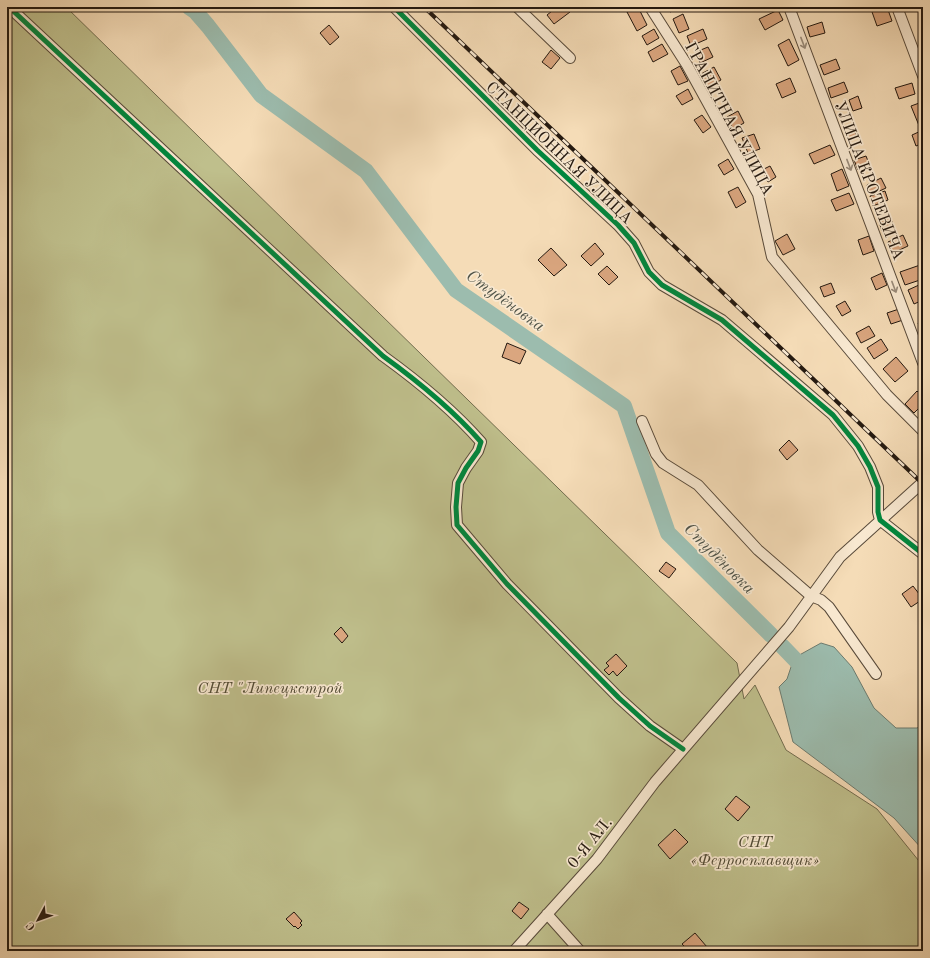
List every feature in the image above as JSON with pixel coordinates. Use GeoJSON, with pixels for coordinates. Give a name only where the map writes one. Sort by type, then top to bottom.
{"type":"FeatureCollection","features":[{"type":"Feature","properties":{"kind":"street"},"geometry":{"type":"LineString","coordinates":[[9,7],[383,356],[418,381],[472,432],[481,442],[478,451],[458,483],[456,507],[457,525],[507,584],[619,698],[650,726],[683,748]]}},
{"type":"Feature","properties":{"kind":"street","name":"СТАНЦИОННАЯ УЛИЦА"},"geometry":{"type":"LineString","coordinates":[[394,7],[537,150],[618,224],[634,243],[649,272],[662,284],[722,320],[833,415],[858,446],[870,467],[878,487],[878,512],[880,520]]}},
{"type":"Feature","properties":{"kind":"street"},"geometry":{"type":"LineString","coordinates":[[517,7],[570,58]]}},
{"type":"Feature","properties":{"kind":"street","name":"ГРАНИТНАЯ УЛИЦА"},"geometry":{"type":"LineString","coordinates":[[650,7],[687,64],[758,194],[772,257],[887,395],[923,431]]}},
{"type":"Feature","properties":{"kind":"street","name":"УЛИЦА КРОТЕВИЧА"},"geometry":{"type":"LineString","coordinates":[[789,7],[923,363]]}},
{"type":"Feature","properties":{"kind":"street"},"geometry":{"type":"LineString","coordinates":[[897,7],[923,76]]}},
{"type":"Feature","properties":{"kind":"street"},"geometry":{"type":"LineString","coordinates":[[642,421],[656,454],[663,463],[698,485],[758,550],[811,596],[821,600],[829,607],[876,674]]}},
{"type":"Feature","properties":{"kind":"street","name":"0-Я АЛ."},"geometry":{"type":"LineString","coordinates":[[514,951],[597,859],[655,782],[683,748],[789,627],[840,557],[923,482]]}},
{"type":"Feature","properties":{"kind":"street"},"geometry":{"type":"LineString","coordinates":[[880,520],[923,554]]}},
{"type":"Feature","properties":{"kind":"street"},"geometry":{"type":"LineString","coordinates":[[547,914],[580,951]]}},
{"type":"Feature","properties":{"kind":"green space","name":"СНТ \"Липецкстрой"},"geometry":{"type":"Polygon","coordinates":[[[7,7],[66,7],[737,663],[744,699],[755,685],[786,750],[877,809],[923,866],[923,951],[7,951],[7,7]]]}},
{"type":"Feature","properties":{"kind":"shaded area"},"geometry":{"type":"Polygon","coordinates":[[[821,643],[834,647],[852,667],[874,708],[896,728],[917,728],[923,725],[923,850],[894,818],[793,742],[779,687],[787,679],[794,658],[821,643]]]}},
{"type":"Feature","properties":{"kind":"building"},"geometry":{"type":"Polygon","coordinates":[[[557,7],[566,7],[570,12],[554,24],[547,15],[557,7]]]}},
{"type":"Feature","properties":{"kind":"building"},"geometry":{"type":"Polygon","coordinates":[[[638,7],[647,25],[637,31],[627,12],[638,7]]]}},
{"type":"Feature","properties":{"kind":"building"},"geometry":{"type":"Polygon","coordinates":[[[668,7],[682,7],[670,12],[668,7]]]}},
{"type":"Feature","properties":{"kind":"building"},"geometry":{"type":"Polygon","coordinates":[[[887,7],[892,21],[877,26],[871,9],[887,7]]]}},
{"type":"Feature","properties":{"kind":"building"},"geometry":{"type":"Polygon","coordinates":[[[917,7],[923,7],[923,18],[921,19],[917,7]]]}},
{"type":"Feature","properties":{"kind":"building"},"geometry":{"type":"Polygon","coordinates":[[[778,10],[783,20],[765,30],[759,19],[778,10]]]}},
{"type":"Feature","properties":{"kind":"building"},"geometry":{"type":"Polygon","coordinates":[[[683,14],[689,29],[679,33],[673,19],[683,14]]]}},
{"type":"Feature","properties":{"kind":"building"},"geometry":{"type":"Polygon","coordinates":[[[822,22],[825,33],[810,37],[807,27],[822,22]]]}},
{"type":"Feature","properties":{"kind":"building"},"geometry":{"type":"Polygon","coordinates":[[[329,25],[339,37],[330,45],[320,33],[329,25]]]}},
{"type":"Feature","properties":{"kind":"building"},"geometry":{"type":"Polygon","coordinates":[[[654,29],[659,38],[647,45],[642,36],[654,29]]]}},
{"type":"Feature","properties":{"kind":"building"},"geometry":{"type":"Polygon","coordinates":[[[703,29],[707,39],[691,46],[687,36],[703,29]]]}},
{"type":"Feature","properties":{"kind":"building"},"geometry":{"type":"Polygon","coordinates":[[[789,39],[799,60],[788,66],[778,45],[789,39]]]}},
{"type":"Feature","properties":{"kind":"building"},"geometry":{"type":"Polygon","coordinates":[[[662,44],[668,54],[653,62],[648,52],[662,44]]]}},
{"type":"Feature","properties":{"kind":"building"},"geometry":{"type":"Polygon","coordinates":[[[708,47],[713,57],[700,63],[696,52],[708,47]]]}},
{"type":"Feature","properties":{"kind":"building"},"geometry":{"type":"Polygon","coordinates":[[[551,50],[560,58],[551,69],[542,62],[551,50]]]}},
{"type":"Feature","properties":{"kind":"building"},"geometry":{"type":"Polygon","coordinates":[[[836,59],[840,69],[824,75],[820,65],[836,59]]]}},
{"type":"Feature","properties":{"kind":"building"},"geometry":{"type":"Polygon","coordinates":[[[680,66],[688,81],[678,85],[671,71],[680,66]]]}},
{"type":"Feature","properties":{"kind":"building"},"geometry":{"type":"Polygon","coordinates":[[[714,67],[721,80],[708,87],[701,74],[714,67]]]}},
{"type":"Feature","properties":{"kind":"building"},"geometry":{"type":"Polygon","coordinates":[[[790,78],[796,92],[782,98],[776,84],[790,78]]]}},
{"type":"Feature","properties":{"kind":"building"},"geometry":{"type":"Polygon","coordinates":[[[844,82],[848,92],[831,98],[828,88],[844,82]]]}},
{"type":"Feature","properties":{"kind":"building"},"geometry":{"type":"Polygon","coordinates":[[[912,83],[915,94],[899,99],[895,88],[912,83]]]}},
{"type":"Feature","properties":{"kind":"building"},"geometry":{"type":"Polygon","coordinates":[[[688,89],[693,99],[682,105],[676,96],[688,89]]]}},
{"type":"Feature","properties":{"kind":"building"},"geometry":{"type":"Polygon","coordinates":[[[858,96],[862,108],[853,111],[849,100],[858,96]]]}},
{"type":"Feature","properties":{"kind":"building"},"geometry":{"type":"Polygon","coordinates":[[[922,102],[923,127],[920,128],[911,106],[922,102]]]}},
{"type":"Feature","properties":{"kind":"building"},"geometry":{"type":"Polygon","coordinates":[[[738,111],[744,123],[733,129],[727,117],[738,111]]]}},
{"type":"Feature","properties":{"kind":"building"},"geometry":{"type":"Polygon","coordinates":[[[702,115],[711,127],[703,133],[694,120],[702,115]]]}},
{"type":"Feature","properties":{"kind":"building"},"geometry":{"type":"Polygon","coordinates":[[[853,126],[857,137],[848,140],[844,129],[853,126]]]}},
{"type":"Feature","properties":{"kind":"building"},"geometry":{"type":"Polygon","coordinates":[[[923,130],[923,143],[916,146],[912,135],[923,130]]]}},
{"type":"Feature","properties":{"kind":"building"},"geometry":{"type":"Polygon","coordinates":[[[754,134],[760,149],[748,153],[742,138],[754,134]]]}},
{"type":"Feature","properties":{"kind":"building"},"geometry":{"type":"Polygon","coordinates":[[[830,145],[835,155],[814,164],[809,154],[830,145]]]}},
{"type":"Feature","properties":{"kind":"building"},"geometry":{"type":"Polygon","coordinates":[[[866,156],[870,166],[858,170],[854,160],[866,156]]]}},
{"type":"Feature","properties":{"kind":"building"},"geometry":{"type":"Polygon","coordinates":[[[728,159],[734,169],[724,175],[718,165],[728,159]]]}},
{"type":"Feature","properties":{"kind":"building"},"geometry":{"type":"Polygon","coordinates":[[[770,166],[776,177],[768,182],[762,170],[770,166]]]}},
{"type":"Feature","properties":{"kind":"building"},"geometry":{"type":"Polygon","coordinates":[[[842,169],[849,186],[837,191],[831,174],[842,169]]]}},
{"type":"Feature","properties":{"kind":"building"},"geometry":{"type":"Polygon","coordinates":[[[881,178],[886,188],[871,195],[867,185],[881,178]]]}},
{"type":"Feature","properties":{"kind":"building"},"geometry":{"type":"Polygon","coordinates":[[[738,187],[746,202],[736,208],[728,192],[738,187]]]}},
{"type":"Feature","properties":{"kind":"building"},"geometry":{"type":"Polygon","coordinates":[[[885,191],[888,200],[873,206],[870,196],[885,191]]]}},
{"type":"Feature","properties":{"kind":"building"},"geometry":{"type":"Polygon","coordinates":[[[849,193],[854,204],[836,211],[831,200],[849,193]]]}},
{"type":"Feature","properties":{"kind":"building"},"geometry":{"type":"Polygon","coordinates":[[[889,215],[894,226],[882,231],[878,219],[889,215]]]}},
{"type":"Feature","properties":{"kind":"building"},"geometry":{"type":"Polygon","coordinates":[[[787,234],[795,249],[783,255],[775,241],[787,234]]]}},
{"type":"Feature","properties":{"kind":"building"},"geometry":{"type":"Polygon","coordinates":[[[903,235],[908,246],[893,253],[888,242],[903,235]]]}},
{"type":"Feature","properties":{"kind":"building"},"geometry":{"type":"Polygon","coordinates":[[[869,236],[874,251],[863,255],[858,240],[869,236]]]}},
{"type":"Feature","properties":{"kind":"building"},"geometry":{"type":"Polygon","coordinates":[[[595,243],[604,254],[591,266],[581,256],[595,243]]]}},
{"type":"Feature","properties":{"kind":"building"},"geometry":{"type":"Polygon","coordinates":[[[551,248],[567,265],[554,276],[538,260],[551,248]]]}},
{"type":"Feature","properties":{"kind":"building"},"geometry":{"type":"Polygon","coordinates":[[[923,264],[923,279],[905,285],[900,272],[923,264]]]}},
{"type":"Feature","properties":{"kind":"building"},"geometry":{"type":"Polygon","coordinates":[[[607,266],[618,277],[609,285],[598,274],[607,266]]]}},
{"type":"Feature","properties":{"kind":"building"},"geometry":{"type":"Polygon","coordinates":[[[882,273],[887,285],[876,290],[871,278],[882,273]]]}},
{"type":"Feature","properties":{"kind":"building"},"geometry":{"type":"Polygon","coordinates":[[[831,283],[835,293],[824,297],[820,287],[831,283]]]}},
{"type":"Feature","properties":{"kind":"building"},"geometry":{"type":"Polygon","coordinates":[[[919,285],[923,300],[914,304],[908,290],[919,285]]]}},
{"type":"Feature","properties":{"kind":"building"},"geometry":{"type":"Polygon","coordinates":[[[845,301],[851,311],[842,316],[836,306],[845,301]]]}},
{"type":"Feature","properties":{"kind":"building"},"geometry":{"type":"Polygon","coordinates":[[[899,309],[903,320],[891,324],[887,313],[899,309]]]}},
{"type":"Feature","properties":{"kind":"building"},"geometry":{"type":"Polygon","coordinates":[[[923,321],[923,332],[918,323],[923,321]]]}},
{"type":"Feature","properties":{"kind":"building"},"geometry":{"type":"Polygon","coordinates":[[[869,326],[875,336],[861,343],[856,333],[869,326]]]}},
{"type":"Feature","properties":{"kind":"building"},"geometry":{"type":"Polygon","coordinates":[[[881,339],[888,350],[874,359],[867,348],[881,339]]]}},
{"type":"Feature","properties":{"kind":"building"},"geometry":{"type":"Polygon","coordinates":[[[507,343],[526,351],[520,364],[502,357],[507,343]]]}},
{"type":"Feature","properties":{"kind":"building"},"geometry":{"type":"Polygon","coordinates":[[[896,357],[908,371],[895,382],[883,369],[896,357]]]}},
{"type":"Feature","properties":{"kind":"building"},"geometry":{"type":"Polygon","coordinates":[[[917,391],[923,397],[923,404],[914,413],[905,404],[917,391]]]}},
{"type":"Feature","properties":{"kind":"building"},"geometry":{"type":"Polygon","coordinates":[[[789,440],[798,450],[787,460],[779,450],[789,440]]]}},
{"type":"Feature","properties":{"kind":"building"},"geometry":{"type":"Polygon","coordinates":[[[666,562],[676,569],[669,578],[659,571],[666,562]]]}},
{"type":"Feature","properties":{"kind":"building"},"geometry":{"type":"Polygon","coordinates":[[[913,586],[923,599],[911,607],[902,594],[913,586]]]}},
{"type":"Feature","properties":{"kind":"building"},"geometry":{"type":"Polygon","coordinates":[[[341,627],[348,636],[342,643],[334,634],[341,627]]]}},
{"type":"Feature","properties":{"kind":"building"},"geometry":{"type":"Polygon","coordinates":[[[616,654],[627,666],[617,676],[613,671],[609,675],[604,670],[609,666],[606,663],[616,654]]]}},
{"type":"Feature","properties":{"kind":"building"},"geometry":{"type":"Polygon","coordinates":[[[736,796],[750,807],[738,821],[725,809],[736,796]]]}},
{"type":"Feature","properties":{"kind":"building"},"geometry":{"type":"Polygon","coordinates":[[[675,829],[688,842],[670,859],[658,845],[675,829]]]}},
{"type":"Feature","properties":{"kind":"building"},"geometry":{"type":"Polygon","coordinates":[[[519,902],[529,909],[521,919],[512,911],[519,902]]]}},
{"type":"Feature","properties":{"kind":"building"},"geometry":{"type":"Polygon","coordinates":[[[294,912],[302,921],[300,923],[302,925],[298,929],[286,919],[294,912]]]}},
{"type":"Feature","properties":{"kind":"building"},"geometry":{"type":"Polygon","coordinates":[[[695,933],[707,947],[702,951],[689,951],[682,944],[695,933]]]}},
{"type":"Feature","properties":{"kind":"waterway","name":"Студёновка"},"geometry":{"type":"LineString","coordinates":[[189,7],[195,11],[208,26],[261,95],[366,171],[456,290],[624,406],[668,533],[771,635]]}},
{"type":"Feature","properties":{"kind":"waterway","name":"Студёновка"},"geometry":{"type":"LineString","coordinates":[[782,646],[809,674]]}},
{"type":"Feature","properties":{"kind":"railway"},"geometry":{"type":"LineString","coordinates":[[424,7],[923,484]]}},
{"type":"Feature","properties":{"kind":"cycle path"},"geometry":{"type":"LineString","coordinates":[[9,7],[383,356],[435,396],[459,418],[481,442],[478,451],[458,483],[456,507],[457,525],[507,584],[619,698],[650,726],[683,749]]}},
{"type":"Feature","properties":{"kind":"cycle path"},"geometry":{"type":"LineString","coordinates":[[394,7],[537,150],[618,225],[634,243],[649,272],[662,285],[722,320],[833,415],[858,446],[870,467],[878,487],[878,512],[880,520],[923,554]]}},
{"type":"Feature","properties":{"kind":"park label","name":"СНТ «Ферросплавщик»"},"geometry":{"type":"Point","coordinates":[755,850]}}]}
